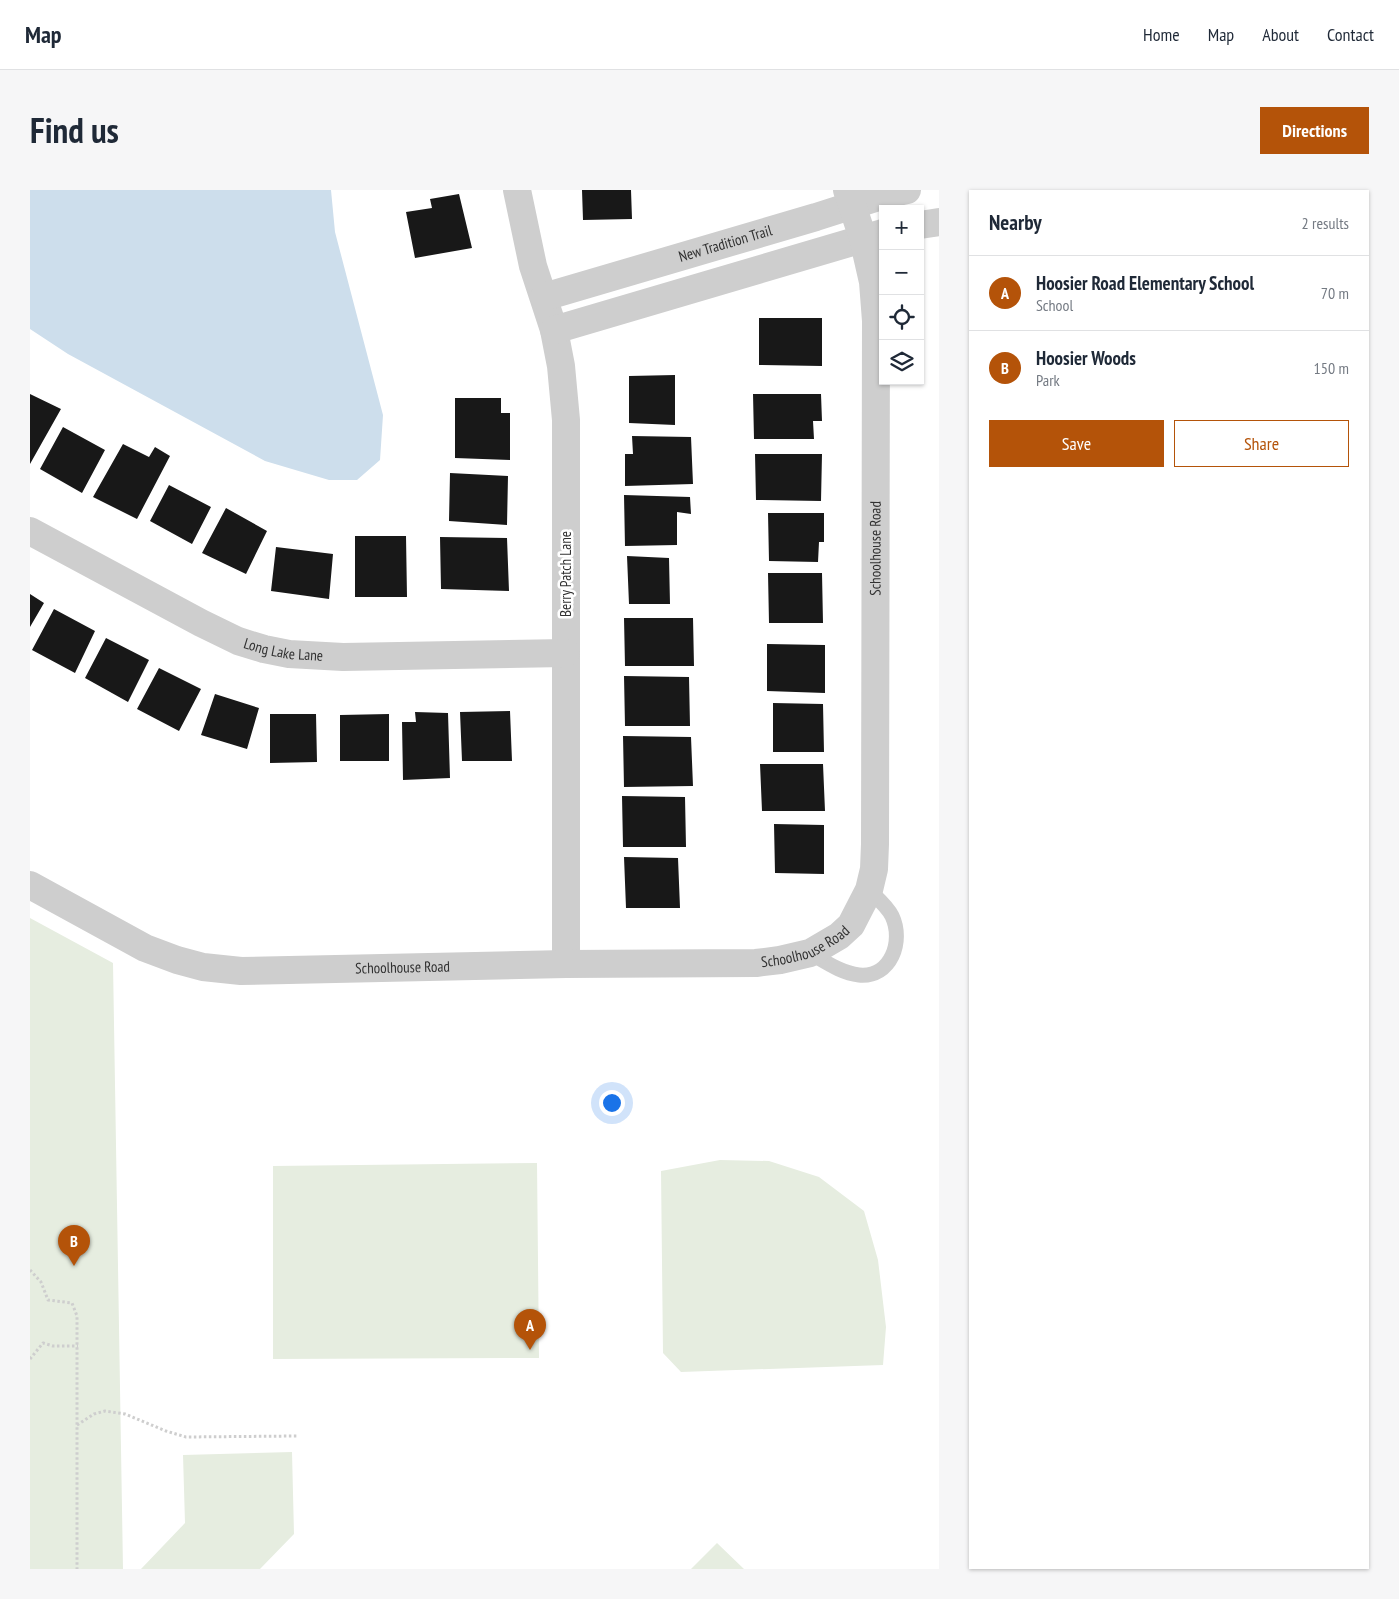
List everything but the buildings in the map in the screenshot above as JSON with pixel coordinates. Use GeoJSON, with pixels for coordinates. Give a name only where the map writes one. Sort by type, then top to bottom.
{"type":"FeatureCollection","features":[{"type":"Feature","properties":{"kind":"street","name":"Berry Patch Lane"},"geometry":{"type":"LineString","coordinates":[[517,190],[534,266],[554,330],[561,366],[566,420],[566,964]]}},
{"type":"Feature","properties":{"kind":"street","name":"New Tradition Trail"},"geometry":{"type":"LineString","coordinates":[[544,297],[816,217],[849,197],[888,194],[907,190]]}},
{"type":"Feature","properties":{"kind":"street","name":"Schoolhouse Road"},"geometry":{"type":"LineString","coordinates":[[30,885],[145,948],[177,960],[209,968],[241,971],[566,964],[756,963],[810,953],[839,936],[851,925],[869,890],[874,869],[875,844],[876,321],[873,282],[873,235],[849,197]]}},
{"type":"Feature","properties":{"kind":"street"},"geometry":{"type":"LineString","coordinates":[[924,224],[939,222]]}},
{"type":"Feature","properties":{"kind":"street"},"geometry":{"type":"LineString","coordinates":[[554,330],[873,235]]}},
{"type":"Feature","properties":{"kind":"street","name":"Long Lake Lane"},"geometry":{"type":"LineString","coordinates":[[30,531],[201,623],[238,641],[264,649],[289,654],[343,657],[566,653]]}},
{"type":"Feature","properties":{"kind":"lane"},"geometry":{"type":"LineString","coordinates":[[810,953],[840,970],[862,976],[874,973],[889,962],[894,955],[896,943],[893,918],[888,909],[869,890]]}},
{"type":"Feature","properties":{"kind":"path"},"geometry":{"type":"LineString","coordinates":[[30,1270],[41,1282],[48,1300],[72,1303],[78,1316],[78,1569]]}},
{"type":"Feature","properties":{"kind":"path"},"geometry":{"type":"LineString","coordinates":[[30,1359],[43,1344],[78,1346]]}},
{"type":"Feature","properties":{"kind":"path"},"geometry":{"type":"LineString","coordinates":[[78,1425],[94,1414],[105,1412],[125,1414],[186,1437],[298,1436]]}},
{"type":"Feature","properties":{"kind":"shaded area"},"geometry":{"type":"Polygon","coordinates":[[[30,918],[113,963],[123,1569],[30,1569],[30,918]]]}},
{"type":"Feature","properties":{"kind":"shaded area"},"geometry":{"type":"Polygon","coordinates":[[[720,1160],[769,1161],[819,1177],[864,1211],[878,1260],[886,1327],[883,1365],[681,1372],[663,1353],[661,1171],[720,1160]]]}},
{"type":"Feature","properties":{"kind":"shaded area"},"geometry":{"type":"Polygon","coordinates":[[[537,1163],[539,1358],[273,1359],[273,1166],[537,1163]]]}},
{"type":"Feature","properties":{"kind":"shaded area"},"geometry":{"type":"Polygon","coordinates":[[[292,1452],[294,1534],[260,1569],[141,1569],[185,1523],[183,1455],[292,1452]]]}},
{"type":"Feature","properties":{"kind":"shaded area"},"geometry":{"type":"Polygon","coordinates":[[[717,1543],[744,1569],[691,1569],[717,1543]]]}},
{"type":"Feature","properties":{"kind":"water"},"geometry":{"type":"Polygon","coordinates":[[[30,190],[331,190],[335,232],[383,415],[380,460],[357,480],[329,480],[265,461],[68,354],[30,329],[30,190]]]}},
{"type":"Feature","properties":{"kind":"place","name":"Hoosier Woods"},"geometry":{"type":"Point","coordinates":[74,1266]}},
{"type":"Feature","properties":{"kind":"place","name":"Hoosier Road Elementary School"},"geometry":{"type":"Point","coordinates":[530,1350]}}]}
